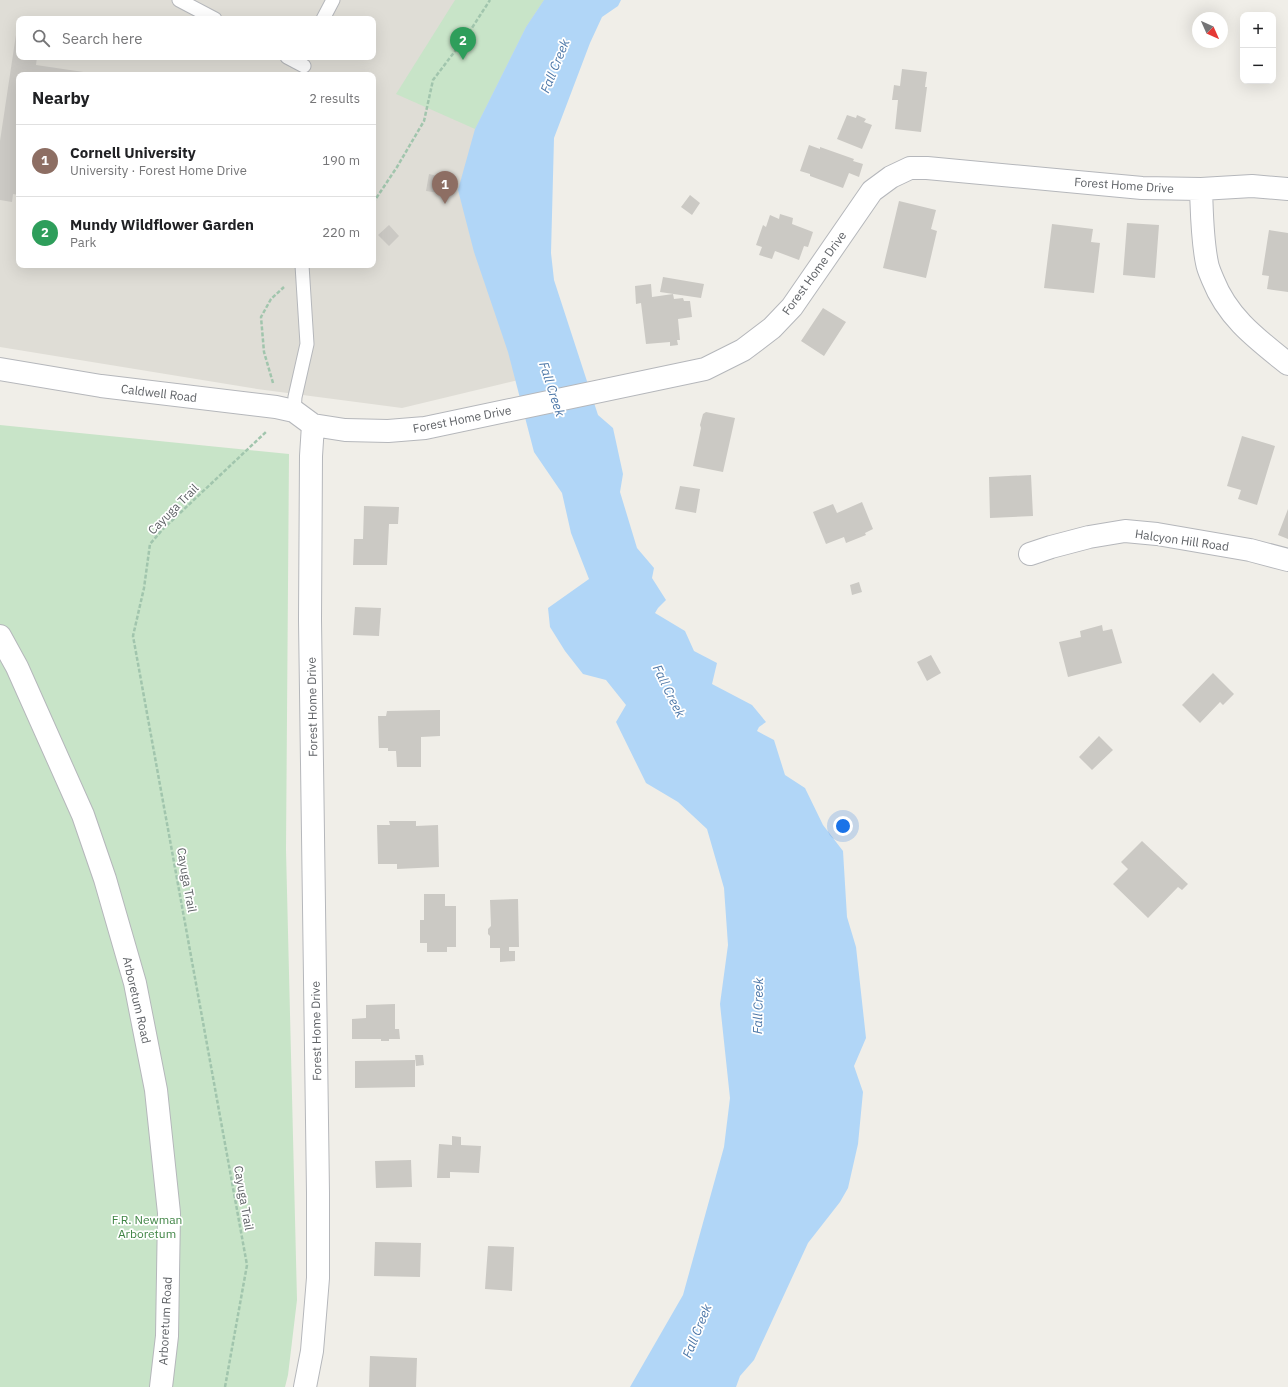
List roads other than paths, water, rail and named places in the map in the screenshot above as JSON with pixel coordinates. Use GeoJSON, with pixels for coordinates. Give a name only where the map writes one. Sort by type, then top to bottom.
{"type":"FeatureCollection","features":[{"type":"Feature","properties":{"kind":"street","name":"Forest Home Drive"},"geometry":{"type":"LineString","coordinates":[[305,1387],[312,1351],[318,1278],[318,1178],[310,620],[311,456],[313,425],[345,430],[388,431],[425,428],[705,369],[743,350],[772,328],[792,307],[872,191],[891,177],[910,168],[927,168],[1142,188],[1201,189],[1252,186],[1288,189]]}},
{"type":"Feature","properties":{"kind":"street"},"geometry":{"type":"LineString","coordinates":[[1201,189],[1203,235],[1207,264],[1218,292],[1235,318],[1288,364]]}},
{"type":"Feature","properties":{"kind":"street","name":"Caldwell Road"},"geometry":{"type":"LineString","coordinates":[[0,369],[101,386],[276,407],[294,411],[313,425]]}},
{"type":"Feature","properties":{"kind":"street","name":"Halcyon Hill Road"},"geometry":{"type":"LineString","coordinates":[[1030,554],[1089,537],[1125,531],[1157,534],[1250,550],[1288,560]]}},
{"type":"Feature","properties":{"kind":"street","name":"Arboretum Road"},"geometry":{"type":"LineString","coordinates":[[0,636],[17,667],[83,814],[105,879],[135,983],[156,1090],[169,1213],[167,1336],[160,1387]]}},
{"type":"Feature","properties":{"kind":"lane"},"geometry":{"type":"LineString","coordinates":[[179,0],[209,16]]}},
{"type":"Feature","properties":{"kind":"lane"},"geometry":{"type":"LineString","coordinates":[[325,16],[333,0]]}},
{"type":"Feature","properties":{"kind":"lane"},"geometry":{"type":"LineString","coordinates":[[293,60],[305,66]]}},
{"type":"Feature","properties":{"kind":"lane"},"geometry":{"type":"LineString","coordinates":[[294,411],[295,397],[307,344],[302,268]]}},
{"type":"Feature","properties":{"kind":"water","name":"Fall Creek"},"geometry":{"type":"Polygon","coordinates":[[[544,0],[621,0],[618,6],[602,17],[590,43],[554,138],[551,253],[554,280],[598,415],[613,428],[623,474],[620,492],[637,548],[654,568],[652,578],[666,600],[655,613],[685,631],[694,651],[717,663],[712,684],[752,705],[766,722],[759,727],[757,731],[774,740],[785,775],[805,788],[823,825],[843,851],[847,917],[856,947],[866,1038],[854,1066],[863,1092],[858,1144],[848,1188],[840,1202],[808,1243],[754,1360],[740,1376],[736,1387],[630,1387],[683,1295],[724,1147],[730,1098],[720,1004],[728,945],[724,888],[707,829],[678,802],[646,783],[616,722],[626,705],[606,680],[583,674],[565,651],[550,627],[548,608],[589,579],[571,533],[562,493],[534,452],[508,352],[474,252],[458,190],[475,129],[526,27],[544,0]]]}},
{"type":"Feature","properties":{"kind":"place","name":"Mundy Wildflower Garden"},"geometry":{"type":"Point","coordinates":[463,60]}},
{"type":"Feature","properties":{"kind":"place","name":"Cornell University"},"geometry":{"type":"Point","coordinates":[445,204]}},
{"type":"Feature","properties":{"kind":"park label","name":"F.R. Newman Arboretum"},"geometry":{"type":"Point","coordinates":[147,1226]}}]}
